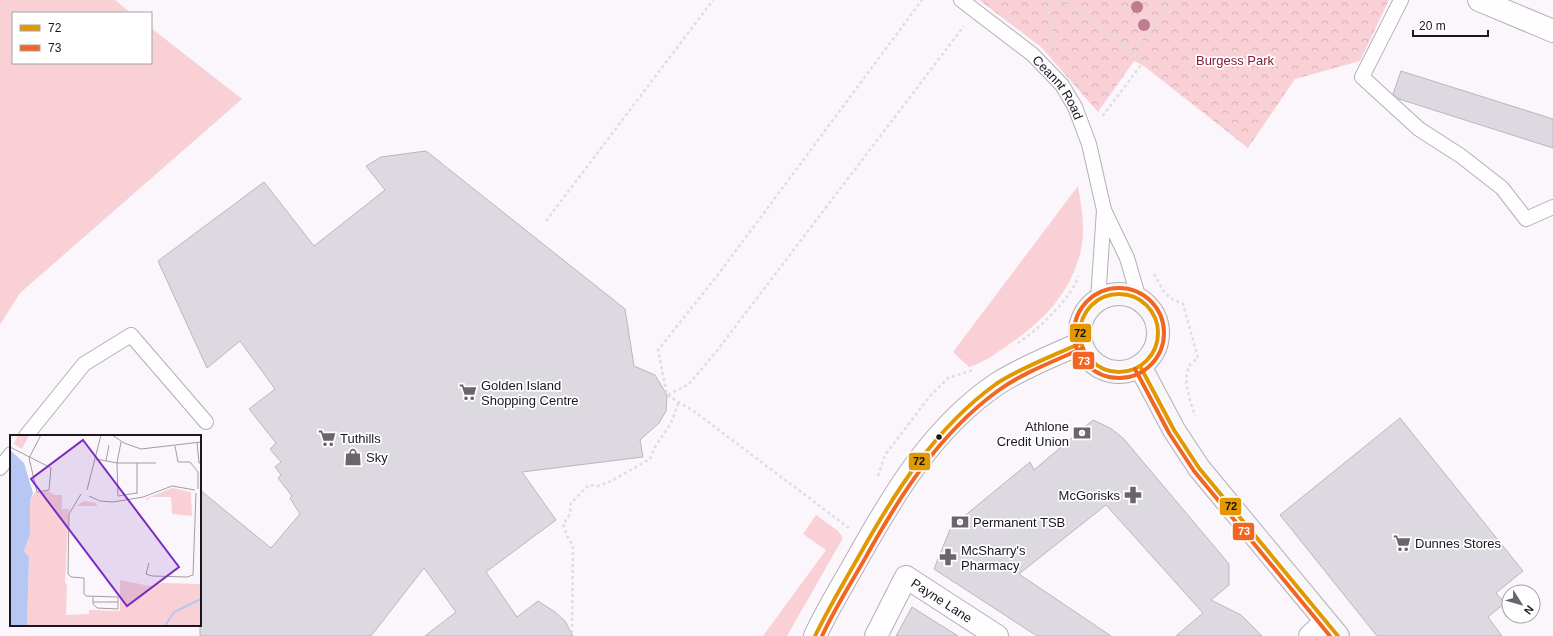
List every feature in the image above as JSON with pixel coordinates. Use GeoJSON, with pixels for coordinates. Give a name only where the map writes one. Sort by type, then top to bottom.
{"type":"FeatureCollection","features":[{"type":"Feature","properties":{"kind":"street"},"geometry":{"type":"LineString","coordinates":[[1479,0],[1553,31]]}},
{"type":"Feature","properties":{"kind":"street"},"geometry":{"type":"LineString","coordinates":[[1122,293],[1139,299],[1150,308],[1156,318],[1158,329],[1157,343],[1151,356],[1140,366],[1129,371],[1117,372],[1105,369],[1095,363],[1086,354],[1081,343],[1080,331],[1082,318],[1089,308],[1098,300],[1110,295],[1122,293]]}},
{"type":"Feature","properties":{"kind":"street"},"geometry":{"type":"LineString","coordinates":[[815,636],[891,500],[916,463],[948,424],[974,402],[1014,374],[1081,343]]}},
{"type":"Feature","properties":{"kind":"street"},"geometry":{"type":"LineString","coordinates":[[1140,366],[1174,430],[1199,468],[1324,631]]}},
{"type":"Feature","properties":{"kind":"street","name":"Payne Lane"},"geometry":{"type":"LineString","coordinates":[[876,636],[906,577],[997,636]]}},
{"type":"Feature","properties":{"kind":"lane","name":"Ceannt Road"},"geometry":{"type":"LineString","coordinates":[[961,0],[1032,54],[1062,85],[1075,107],[1089,144],[1104,210],[1127,258],[1139,299]]}},
{"type":"Feature","properties":{"kind":"lane"},"geometry":{"type":"LineString","coordinates":[[1400,0],[1362,77],[1419,129],[1461,156],[1502,188],[1526,219],[1553,207]]}},
{"type":"Feature","properties":{"kind":"lane","name":"Ceannt Road"},"geometry":{"type":"LineString","coordinates":[[1098,300],[1104,210]]}},
{"type":"Feature","properties":{"kind":"lane"},"geometry":{"type":"LineString","coordinates":[[27,435],[84,364],[131,335],[206,422]]}},
{"type":"Feature","properties":{"kind":"lane"},"geometry":{"type":"LineString","coordinates":[[0,468],[10,455]]}},
{"type":"Feature","properties":{"kind":"path"},"geometry":{"type":"LineString","coordinates":[[546,222],[713,0]]}},
{"type":"Feature","properties":{"kind":"path"},"geometry":{"type":"LineString","coordinates":[[855,523],[851,530],[696,412],[667,395],[658,350],[720,272],[922,0]]}},
{"type":"Feature","properties":{"kind":"path"},"geometry":{"type":"LineString","coordinates":[[1046,0],[1062,85]]}},
{"type":"Feature","properties":{"kind":"path"},"geometry":{"type":"LineString","coordinates":[[1062,0],[1144,61],[1098,123]]}},
{"type":"Feature","properties":{"kind":"path"},"geometry":{"type":"LineString","coordinates":[[1133,52],[1171,0]]}},
{"type":"Feature","properties":{"kind":"path"},"geometry":{"type":"LineString","coordinates":[[667,395],[689,384],[716,352],[960,31],[965,25],[970,25]]}},
{"type":"Feature","properties":{"kind":"path"},"geometry":{"type":"LineString","coordinates":[[1153,272],[1171,300],[1183,304],[1198,358],[1189,366],[1187,376],[1190,398],[1196,420]]}},
{"type":"Feature","properties":{"kind":"path"},"geometry":{"type":"LineString","coordinates":[[1016,345],[1035,331],[1060,306],[1077,280],[1079,273]]}},
{"type":"Feature","properties":{"kind":"path"},"geometry":{"type":"LineString","coordinates":[[876,483],[885,455],[930,396],[948,378],[977,369]]}},
{"type":"Feature","properties":{"kind":"path"},"geometry":{"type":"LineString","coordinates":[[572,633],[573,545],[568,538],[563,524],[570,514],[571,504],[589,485],[598,486],[611,481],[650,459],[655,447],[671,423],[679,402]]}},
{"type":"Feature","properties":{"kind":"green space"},"geometry":{"type":"Polygon","coordinates":[[[0,0],[115,0],[130,12],[12,12],[12,64],[152,64],[152,29],[242,99],[20,293],[0,325],[0,0]]]}},
{"type":"Feature","properties":{"kind":"green space","name":"Burgess Park"},"geometry":{"type":"Polygon","coordinates":[[[979,0],[1389,0],[1360,61],[1295,79],[1248,148],[1144,66],[1134,61],[1098,112],[1041,47],[979,0]]]}},
{"type":"Feature","properties":{"kind":"green space"},"geometry":{"type":"Polygon","coordinates":[[[1078,186],[1083,222],[1083,237],[1073,274],[1066,287],[1049,311],[1026,332],[992,356],[969,367],[953,352],[1078,186]]]}},
{"type":"Feature","properties":{"kind":"green space"},"geometry":{"type":"Polygon","coordinates":[[[816,515],[838,531],[843,538],[787,636],[763,636],[826,550],[803,534],[816,515]]]}},
{"type":"Feature","properties":{"kind":"building"},"geometry":{"type":"Polygon","coordinates":[[[1401,71],[1553,119],[1553,148],[1399,99],[1393,94],[1401,71]]]}},
{"type":"Feature","properties":{"kind":"building","name":"Golden Island Shopping Centre"},"geometry":{"type":"Polygon","coordinates":[[[426,151],[625,309],[634,366],[655,375],[667,395],[666,411],[659,423],[640,440],[643,457],[522,472],[556,520],[486,572],[517,617],[538,601],[555,612],[565,621],[573,636],[425,636],[456,612],[424,568],[371,636],[200,636],[201,491],[271,548],[300,514],[290,498],[292,496],[278,478],[281,475],[275,467],[281,462],[270,449],[276,443],[249,409],[275,389],[240,341],[207,368],[158,261],[264,182],[314,246],[385,190],[366,166],[381,157],[426,151]]]}},
{"type":"Feature","properties":{"kind":"building","name":"Dunnes Stores"},"geometry":{"type":"Polygon","coordinates":[[[1400,418],[1523,571],[1507,584],[1501,584],[1501,589],[1496,593],[1501,599],[1501,606],[1488,617],[1502,636],[1377,636],[1280,515],[1400,418]]]}},
{"type":"Feature","properties":{"kind":"building"},"geometry":{"type":"Polygon","coordinates":[[[1093,420],[1110,428],[1123,438],[1229,564],[1229,585],[1211,600],[1241,615],[1262,636],[1176,636],[1203,613],[1106,505],[1019,574],[1111,636],[1037,636],[934,569],[951,527],[1030,462],[1034,470],[1093,420]]]}},
{"type":"Feature","properties":{"kind":"building"},"geometry":{"type":"Polygon","coordinates":[[[912,607],[958,636],[896,636],[912,607]]]}},
{"type":"Feature","properties":{"kind":"transit line","name":"73"},"geometry":{"type":"LineString","coordinates":[[1119,288],[1136,291],[1151,301],[1161,316],[1164,333],[1161,350],[1151,365],[1136,375],[1119,378],[1102,375],[1087,365],[1077,350],[1074,333],[1077,316],[1087,301],[1102,291],[1119,288]]}},
{"type":"Feature","properties":{"kind":"transit line","name":"72"},"geometry":{"type":"LineString","coordinates":[[1119,294],[1134,297],[1147,305],[1155,318],[1158,333],[1155,348],[1147,361],[1134,369],[1119,372],[1104,369],[1091,361],[1083,348],[1080,333],[1083,318],[1091,305],[1104,297],[1119,294]]}},
{"type":"Feature","properties":{"kind":"transit line","name":"72"},"geometry":{"type":"LineString","coordinates":[[815,636],[836,596],[887,508],[918,462],[954,420],[974,401],[996,384],[1027,367],[1081,343]]}},
{"type":"Feature","properties":{"kind":"transit line","name":"73"},"geometry":{"type":"LineString","coordinates":[[822,636],[842,598],[891,514],[922,468],[957,426],[977,407],[999,390],[1029,372],[1083,348]]}},
{"type":"Feature","properties":{"kind":"transit line","name":"72"},"geometry":{"type":"LineString","coordinates":[[1140,366],[1174,430],[1199,468],[1338,636]]}},
{"type":"Feature","properties":{"kind":"transit line","name":"73"},"geometry":{"type":"LineString","coordinates":[[1135,369],[1169,433],[1194,471],[1330,636]]}},
{"type":"Feature","properties":{"kind":"place","name":"Golden Island Shopping Centre"},"geometry":{"type":"Point","coordinates":[468,392]}},
{"type":"Feature","properties":{"kind":"place","name":"Athlone Credit Union"},"geometry":{"type":"Point","coordinates":[1082,433]}},
{"type":"Feature","properties":{"kind":"place","name":"Tuthills"},"geometry":{"type":"Point","coordinates":[327,438]}},
{"type":"Feature","properties":{"kind":"place","name":"Sky"},"geometry":{"type":"Point","coordinates":[353,457]}},
{"type":"Feature","properties":{"kind":"place","name":"McGorisks"},"geometry":{"type":"Point","coordinates":[1133,495]}},
{"type":"Feature","properties":{"kind":"place","name":"Permanent TSB"},"geometry":{"type":"Point","coordinates":[960,522]}},
{"type":"Feature","properties":{"kind":"place","name":"Dunnes Stores"},"geometry":{"type":"Point","coordinates":[1402,543]}},
{"type":"Feature","properties":{"kind":"place","name":"McSharry's Pharmacy"},"geometry":{"type":"Point","coordinates":[948,557]}}]}
